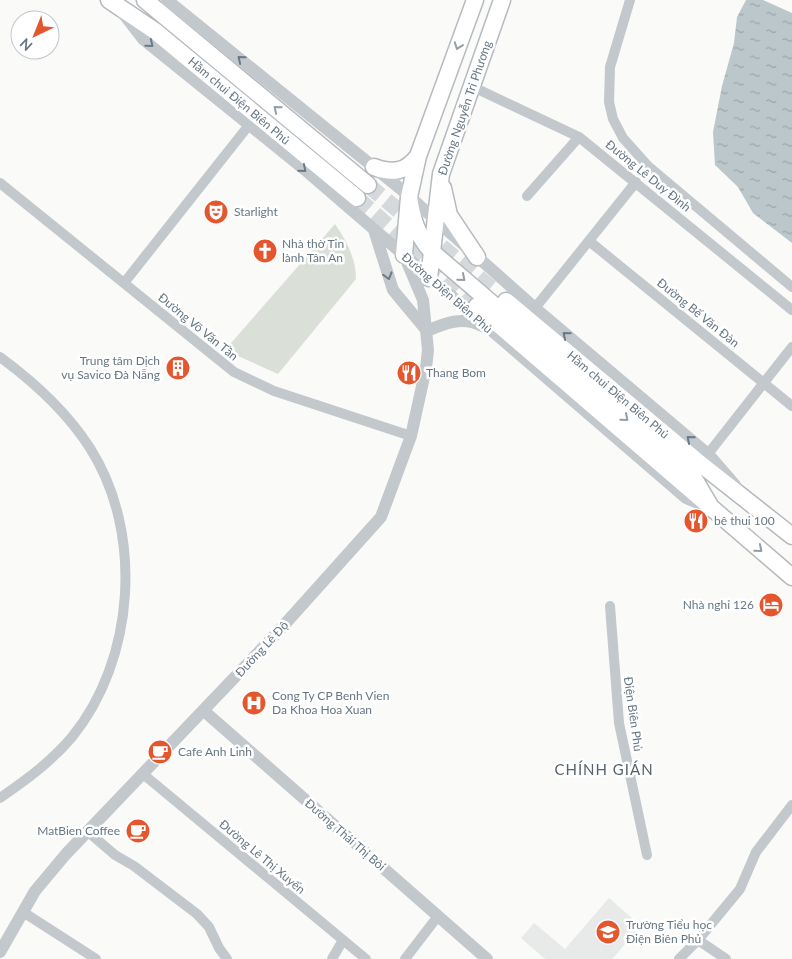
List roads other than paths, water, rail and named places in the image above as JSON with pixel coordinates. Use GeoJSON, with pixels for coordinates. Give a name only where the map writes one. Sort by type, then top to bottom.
{"type":"FeatureCollection","features":[{"type":"Feature","properties":{"kind":"main road","name":"Hầm chui Điện Biên Phủ"},"geometry":{"type":"LineString","coordinates":[[145,0],[368,184]]}},
{"type":"Feature","properties":{"kind":"main road"},"geometry":{"type":"LineString","coordinates":[[404,255],[409,197],[418,156],[475,0]]}},
{"type":"Feature","properties":{"kind":"main road","name":"Đường Nguyễn Tri Phương"},"geometry":{"type":"LineString","coordinates":[[429,278],[441,174],[502,0]]}},
{"type":"Feature","properties":{"kind":"main road","name":"Hầm chui Điện Biên Phủ"},"geometry":{"type":"LineString","coordinates":[[114,3],[156,31],[357,198]]}},
{"type":"Feature","properties":{"kind":"main road"},"geometry":{"type":"LineString","coordinates":[[374,167],[394,172],[412,164],[418,156]]}},
{"type":"Feature","properties":{"kind":"main road"},"geometry":{"type":"LineString","coordinates":[[441,174],[444,200],[449,215],[476,257]]}},
{"type":"Feature","properties":{"kind":"main road"},"geometry":{"type":"LineString","coordinates":[[409,197],[412,216],[418,232],[432,252],[692,475],[712,509]]}},
{"type":"Feature","properties":{"kind":"main road","name":"Hầm chui Điện Biên Phủ"},"geometry":{"type":"LineString","coordinates":[[491,288],[698,462],[748,500]]}},
{"type":"Feature","properties":{"kind":"main road","name":"Hầm chui Điện Biên Phủ"},"geometry":{"type":"LineString","coordinates":[[477,306],[712,509]]}},
{"type":"Feature","properties":{"kind":"main road"},"geometry":{"type":"LineString","coordinates":[[748,500],[792,536]]}},
{"type":"Feature","properties":{"kind":"main road","name":"Đường Điện Biên Phủ"},"geometry":{"type":"LineString","coordinates":[[712,509],[792,577]]}},
{"type":"Feature","properties":{"kind":"street"},"geometry":{"type":"LineString","coordinates":[[167,0],[374,167],[435,219],[535,308],[708,454],[748,500]]}},
{"type":"Feature","properties":{"kind":"street"},"geometry":{"type":"LineString","coordinates":[[630,0],[610,67],[609,102],[613,119],[623,138],[648,166],[792,287]]}},
{"type":"Feature","properties":{"kind":"street","name":"Đường Điện Biên Phủ"},"geometry":{"type":"LineString","coordinates":[[114,3],[143,39],[404,255],[688,500],[712,509]]}},
{"type":"Feature","properties":{"kind":"street","name":"Đường Lê Duy Đình"},"geometry":{"type":"LineString","coordinates":[[471,86],[579,137],[792,310]]}},
{"type":"Feature","properties":{"kind":"street"},"geometry":{"type":"LineString","coordinates":[[124,283],[249,125]]}},
{"type":"Feature","properties":{"kind":"street"},"geometry":{"type":"LineString","coordinates":[[527,196],[579,137]]}},
{"type":"Feature","properties":{"kind":"street"},"geometry":{"type":"LineString","coordinates":[[535,308],[636,182]]}},
{"type":"Feature","properties":{"kind":"street","name":"Đường Võ Văn Tần"},"geometry":{"type":"LineString","coordinates":[[0,184],[234,372],[274,391],[411,436]]}},
{"type":"Feature","properties":{"kind":"street"},"geometry":{"type":"LineString","coordinates":[[374,230],[393,290],[427,331],[445,323],[467,321],[491,331]]}},
{"type":"Feature","properties":{"kind":"street","name":"Đường Bế Văn Đàn"},"geometry":{"type":"LineString","coordinates":[[589,241],[792,406]]}},
{"type":"Feature","properties":{"kind":"street","name":"Đường Lê Độ"},"geometry":{"type":"LineString","coordinates":[[0,952],[35,891],[87,831],[204,711],[381,517],[411,436],[426,368],[427,331],[423,300],[404,255]]}},
{"type":"Feature","properties":{"kind":"street","name":"Đường Lê Độ"},"geometry":{"type":"LineString","coordinates":[[423,300],[429,278]]}},
{"type":"Feature","properties":{"kind":"street"},"geometry":{"type":"LineString","coordinates":[[708,454],[792,347]]}},
{"type":"Feature","properties":{"kind":"street"},"geometry":{"type":"LineString","coordinates":[[0,357],[43,392],[64,414],[91,449],[107,484],[117,519],[125,566],[126,594],[121,628],[110,667],[96,701],[84,720],[51,758],[0,798]]}},
{"type":"Feature","properties":{"kind":"street","name":"Điện Biên Phủ"},"geometry":{"type":"LineString","coordinates":[[610,606],[619,724],[647,854]]}},
{"type":"Feature","properties":{"kind":"street","name":"Đường Thái Thị Bôi"},"geometry":{"type":"LineString","coordinates":[[204,711],[487,959]]}},
{"type":"Feature","properties":{"kind":"street","name":"Đường Lê Thị Xuyến"},"geometry":{"type":"LineString","coordinates":[[143,774],[366,959]]}},
{"type":"Feature","properties":{"kind":"street"},"geometry":{"type":"LineString","coordinates":[[679,959],[698,940],[740,889],[756,852],[792,805]]}},
{"type":"Feature","properties":{"kind":"street"},"geometry":{"type":"LineString","coordinates":[[87,831],[118,858],[134,866],[197,914],[209,927],[219,948],[228,959]]}},
{"type":"Feature","properties":{"kind":"street"},"geometry":{"type":"LineString","coordinates":[[23,912],[96,959]]}},
{"type":"Feature","properties":{"kind":"street"},"geometry":{"type":"LineString","coordinates":[[405,959],[438,916]]}},
{"type":"Feature","properties":{"kind":"street"},"geometry":{"type":"LineString","coordinates":[[332,959],[343,940]]}},
{"type":"Feature","properties":{"kind":"street"},"geometry":{"type":"LineString","coordinates":[[698,940],[726,959]]}},
{"type":"Feature","properties":{"kind":"water"},"geometry":{"type":"Polygon","coordinates":[[[746,0],[763,0],[792,13],[792,243],[753,213],[738,187],[715,165],[713,132],[722,86],[734,43],[737,17],[746,0]]]}},
{"type":"Feature","properties":{"kind":"tunnel"},"geometry":{"type":"LineString","coordinates":[[368,185],[491,288]]}},
{"type":"Feature","properties":{"kind":"tunnel"},"geometry":{"type":"LineString","coordinates":[[357,198],[477,306]]}},
{"type":"Feature","properties":{"kind":"place","name":"Starlight"},"geometry":{"type":"Point","coordinates":[216,212]}},
{"type":"Feature","properties":{"kind":"place","name":"Nhà thờ Tin lành Tân An"},"geometry":{"type":"Point","coordinates":[265,251]}},
{"type":"Feature","properties":{"kind":"place","name":"Trung tâm Dịch vụ Savico Đà Nẵng"},"geometry":{"type":"Point","coordinates":[178,368]}},
{"type":"Feature","properties":{"kind":"place","name":"Thang Bom"},"geometry":{"type":"Point","coordinates":[409,373]}},
{"type":"Feature","properties":{"kind":"place","name":"bê thui 100"},"geometry":{"type":"Point","coordinates":[696,521]}},
{"type":"Feature","properties":{"kind":"place","name":"Nhà nghỉ 126"},"geometry":{"type":"Point","coordinates":[771,605]}},
{"type":"Feature","properties":{"kind":"place","name":"Cong Ty CP Benh Vien Da Khoa Hoa Xuan"},"geometry":{"type":"Point","coordinates":[254,703]}},
{"type":"Feature","properties":{"kind":"place","name":"Cafe Anh Linh"},"geometry":{"type":"Point","coordinates":[160,752]}},
{"type":"Feature","properties":{"kind":"place","name":"MatBien Coffee"},"geometry":{"type":"Point","coordinates":[138,831]}},
{"type":"Feature","properties":{"kind":"place","name":"Trường Tiểu học Điện Biên Phủ"},"geometry":{"type":"Point","coordinates":[608,932]}},
{"type":"Feature","properties":{"kind":"district","name":"CHÍNH GIÁN"},"geometry":{"type":"Point","coordinates":[604,770]}}]}
